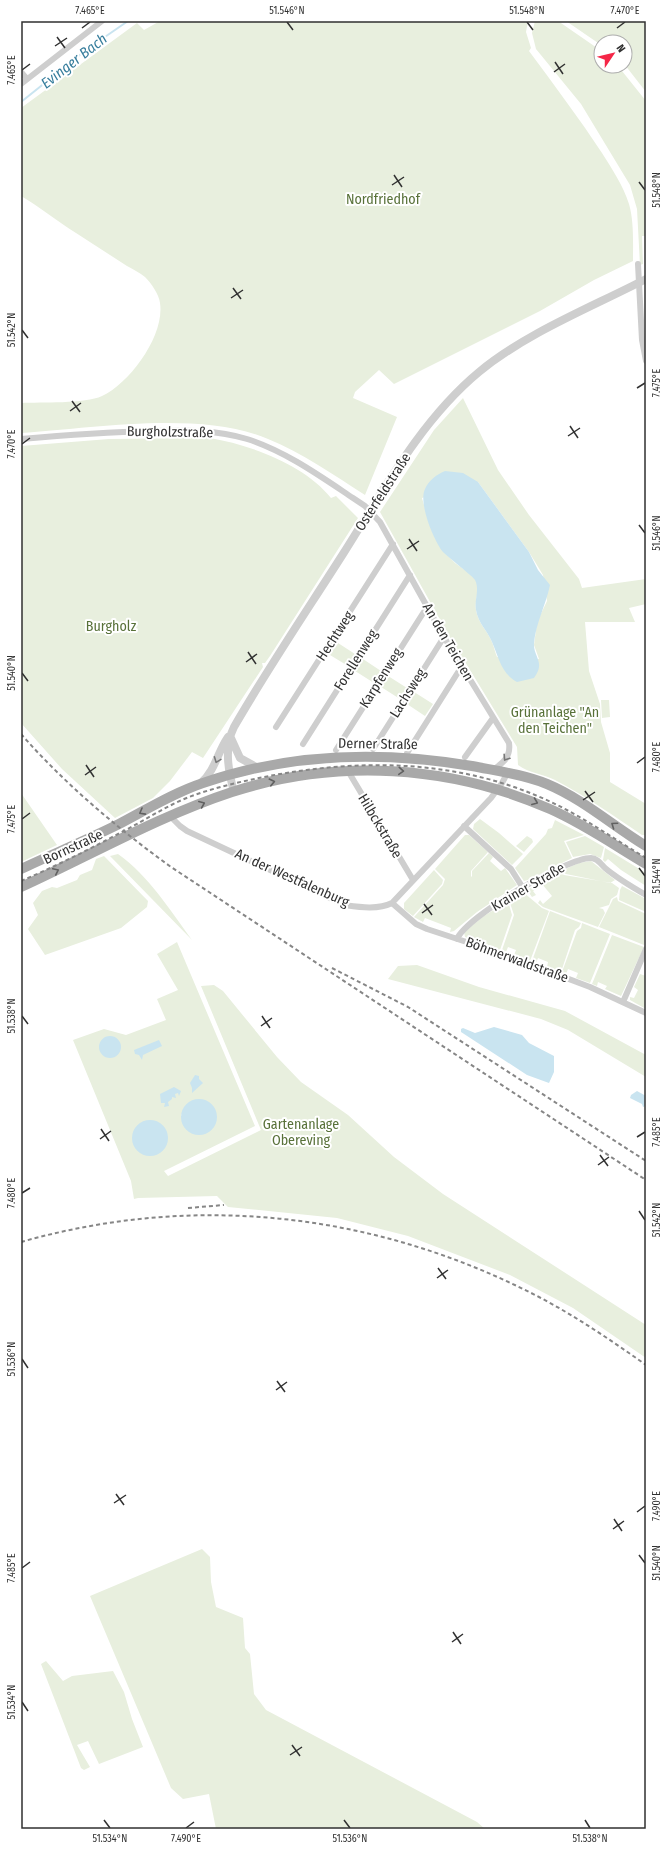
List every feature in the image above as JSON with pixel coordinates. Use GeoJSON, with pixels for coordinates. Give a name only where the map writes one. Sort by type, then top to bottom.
{"type":"FeatureCollection","features":[{"type":"Feature","properties":{"kind":"main road","name":"Derner Straße"},"geometry":{"type":"LineString","coordinates":[[103,832],[201,783],[230,774],[312,759],[372,756],[422,759],[508,772],[534,779],[559,790],[586,806],[645,845]]}},
{"type":"Feature","properties":{"kind":"main road","name":"Derner Straße"},"geometry":{"type":"LineString","coordinates":[[116,843],[171,817],[234,792],[292,777],[348,771],[395,771],[430,774],[498,789],[570,818],[646,864]]}},
{"type":"Feature","properties":{"kind":"main road","name":"Bornstraße"},"geometry":{"type":"LineString","coordinates":[[21,870],[103,832]]}},
{"type":"Feature","properties":{"kind":"main road","name":"Bornstraße"},"geometry":{"type":"LineString","coordinates":[[21,887],[116,843]]}},
{"type":"Feature","properties":{"kind":"street"},"geometry":{"type":"LineString","coordinates":[[21,84],[102,21]]}},
{"type":"Feature","properties":{"kind":"street"},"geometry":{"type":"LineString","coordinates":[[21,72],[27,79]]}},
{"type":"Feature","properties":{"kind":"street"},"geometry":{"type":"LineString","coordinates":[[638,264],[642,281],[642,340],[646,361]]}},
{"type":"Feature","properties":{"kind":"street","name":"Osterfeldstraße"},"geometry":{"type":"LineString","coordinates":[[234,792],[227,751],[230,735],[246,706],[415,443],[458,390],[514,348],[642,281]]}},
{"type":"Feature","properties":{"kind":"street","name":"Burgholzstraße"},"geometry":{"type":"LineString","coordinates":[[21,439],[113,431],[189,430],[220,433],[247,439],[272,448],[325,480],[370,511]]}},
{"type":"Feature","properties":{"kind":"street","name":"An den Teichen"},"geometry":{"type":"LineString","coordinates":[[370,511],[380,522],[444,637],[509,743],[510,749],[507,758],[493,770]]}},
{"type":"Feature","properties":{"kind":"street","name":"Hechtweg"},"geometry":{"type":"LineString","coordinates":[[276,727],[393,544]]}},
{"type":"Feature","properties":{"kind":"street","name":"Forellenweg"},"geometry":{"type":"LineString","coordinates":[[303,744],[410,576]]}},
{"type":"Feature","properties":{"kind":"street","name":"Karpfenweg"},"geometry":{"type":"LineString","coordinates":[[336,750],[427,606]]}},
{"type":"Feature","properties":{"kind":"street","name":"Lachsweg"},"geometry":{"type":"LineString","coordinates":[[373,749],[444,637]]}},
{"type":"Feature","properties":{"kind":"street"},"geometry":{"type":"LineString","coordinates":[[407,753],[462,666]]}},
{"type":"Feature","properties":{"kind":"street"},"geometry":{"type":"LineString","coordinates":[[465,758],[493,718]]}},
{"type":"Feature","properties":{"kind":"street"},"geometry":{"type":"LineString","coordinates":[[201,783],[212,772],[222,745],[230,735],[240,758],[258,768]]}},
{"type":"Feature","properties":{"kind":"street","name":"Hilbckstraße"},"geometry":{"type":"LineString","coordinates":[[348,771],[413,880]]}},
{"type":"Feature","properties":{"kind":"street"},"geometry":{"type":"LineString","coordinates":[[392,903],[498,789],[508,772]]}},
{"type":"Feature","properties":{"kind":"street","name":"An der Westfalenburg"},"geometry":{"type":"LineString","coordinates":[[171,817],[187,831],[345,905],[379,906],[392,903]]}},
{"type":"Feature","properties":{"kind":"street"},"geometry":{"type":"LineString","coordinates":[[464,826],[511,869],[523,888]]}},
{"type":"Feature","properties":{"kind":"street","name":"Krainer Straße"},"geometry":{"type":"LineString","coordinates":[[457,938],[464,927],[475,919],[523,888],[568,863],[592,858],[619,879],[646,895]]}},
{"type":"Feature","properties":{"kind":"street","name":"Böhmerwaldstraße"},"geometry":{"type":"LineString","coordinates":[[392,903],[416,924],[560,975],[646,1013]]}},
{"type":"Feature","properties":{"kind":"street"},"geometry":{"type":"LineString","coordinates":[[623,1002],[646,949]]}},
{"type":"Feature","properties":{"kind":"green space","name":"Nordfriedhof"},"geometry":{"type":"Polygon","coordinates":[[[160,21],[528,21],[526,32],[531,48],[529,51],[593,140],[624,190],[632,218],[633,261],[594,280],[540,311],[394,384],[379,370],[355,392],[353,398],[397,417],[365,495],[293,451],[268,439],[241,430],[211,425],[146,423],[21,433],[21,403],[63,402],[94,399],[113,390],[124,380],[143,357],[151,343],[157,329],[160,316],[160,303],[152,285],[145,277],[21,196],[21,108],[137,23],[144,30],[160,21]]]}},
{"type":"Feature","properties":{"kind":"green space"},"geometry":{"type":"Polygon","coordinates":[[[535,21],[558,21],[593,45],[593,74],[624,74],[646,101],[646,236],[642,236],[643,264],[640,265],[637,209],[630,185],[581,104],[536,49],[532,33],[535,21]]]}},
{"type":"Feature","properties":{"kind":"green space"},"geometry":{"type":"Polygon","coordinates":[[[566,21],[646,21],[646,92],[632,74],[633,34],[593,34],[593,40],[566,21]]]}},
{"type":"Feature","properties":{"kind":"green space","name":"Grünanlage \"An den Teichen\""},"geometry":{"type":"Polygon","coordinates":[[[463,398],[498,470],[529,515],[579,579],[582,588],[646,579],[646,604],[629,608],[635,622],[585,622],[589,671],[600,704],[601,722],[610,753],[610,782],[646,804],[646,835],[642,835],[600,806],[566,786],[518,765],[517,747],[448,634],[380,512],[434,430],[463,398]],[[478,482],[422,498],[434,533],[443,549],[455,563],[473,575],[476,581],[478,589],[476,606],[477,615],[492,642],[497,657],[539,659],[534,645],[537,622],[547,601],[543,575],[529,552],[478,482]]]}},
{"type":"Feature","properties":{"kind":"green space","name":"Burgholz"},"geometry":{"type":"Polygon","coordinates":[[[210,438],[226,441],[259,451],[292,466],[320,486],[331,498],[336,496],[358,518],[270,656],[265,663],[262,663],[263,667],[203,758],[192,752],[170,781],[153,798],[115,818],[62,769],[21,723],[21,446],[109,439],[210,438]]]}},
{"type":"Feature","properties":{"kind":"green space"},"geometry":{"type":"Polygon","coordinates":[[[338,643],[355,654],[348,666],[330,655],[338,643]]]}},
{"type":"Feature","properties":{"kind":"green space"},"geometry":{"type":"Polygon","coordinates":[[[360,657],[381,671],[374,683],[352,669],[360,657]]]}},
{"type":"Feature","properties":{"kind":"green space"},"geometry":{"type":"Polygon","coordinates":[[[385,674],[407,688],[400,699],[378,685],[385,674]]]}},
{"type":"Feature","properties":{"kind":"green space"},"geometry":{"type":"Polygon","coordinates":[[[411,690],[433,704],[425,716],[404,702],[411,690]]]}},
{"type":"Feature","properties":{"kind":"green space"},"geometry":{"type":"Polygon","coordinates":[[[601,700],[609,700],[610,717],[602,718],[601,700]]]}},
{"type":"Feature","properties":{"kind":"green space"},"geometry":{"type":"Polygon","coordinates":[[[21,793],[57,845],[21,862],[21,793]]]}},
{"type":"Feature","properties":{"kind":"green space"},"geometry":{"type":"Polygon","coordinates":[[[480,819],[523,854],[512,865],[473,829],[474,824],[480,819]]]}},
{"type":"Feature","properties":{"kind":"green space"},"geometry":{"type":"Polygon","coordinates":[[[555,820],[584,835],[564,841],[572,858],[524,881],[515,868],[546,834],[548,829],[552,828],[555,820]]]}},
{"type":"Feature","properties":{"kind":"green space"},"geometry":{"type":"Polygon","coordinates":[[[465,835],[469,835],[488,852],[471,871],[472,877],[472,871],[489,853],[493,857],[490,861],[501,871],[505,868],[517,885],[477,912],[454,931],[450,932],[451,928],[425,918],[423,922],[414,917],[443,885],[445,879],[435,869],[465,835]]]}},
{"type":"Feature","properties":{"kind":"green space"},"geometry":{"type":"Polygon","coordinates":[[[527,836],[532,839],[533,842],[524,852],[516,846],[527,836]]]}},
{"type":"Feature","properties":{"kind":"green space"},"geometry":{"type":"Polygon","coordinates":[[[585,836],[604,847],[601,858],[590,854],[573,857],[566,842],[585,836]]]}},
{"type":"Feature","properties":{"kind":"green space"},"geometry":{"type":"Polygon","coordinates":[[[605,848],[646,873],[646,886],[621,870],[608,859],[605,862],[603,860],[605,848]]]}},
{"type":"Feature","properties":{"kind":"green space"},"geometry":{"type":"Polygon","coordinates":[[[118,854],[140,872],[167,905],[192,940],[110,856],[118,854]]]}},
{"type":"Feature","properties":{"kind":"green space"},"geometry":{"type":"Polygon","coordinates":[[[104,856],[148,901],[147,907],[121,928],[45,955],[28,929],[38,915],[33,903],[42,891],[52,887],[57,888],[77,880],[80,875],[92,870],[96,859],[104,856]]]}},
{"type":"Feature","properties":{"kind":"green space"},"geometry":{"type":"Polygon","coordinates":[[[591,861],[615,880],[610,883],[566,874],[561,871],[579,863],[591,861]]]}},
{"type":"Feature","properties":{"kind":"green space"},"geometry":{"type":"Polygon","coordinates":[[[434,870],[443,880],[442,884],[413,916],[404,909],[404,903],[434,870]]]}},
{"type":"Feature","properties":{"kind":"green space"},"geometry":{"type":"Polygon","coordinates":[[[559,872],[564,875],[612,883],[619,888],[617,895],[611,899],[609,905],[599,908],[603,909],[605,913],[598,927],[543,907],[538,903],[540,900],[543,904],[552,896],[542,884],[533,891],[536,895],[532,897],[527,890],[559,872]]]}},
{"type":"Feature","properties":{"kind":"green space"},"geometry":{"type":"Polygon","coordinates":[[[622,886],[646,899],[646,912],[619,900],[622,886]]]}},
{"type":"Feature","properties":{"kind":"green space"},"geometry":{"type":"Polygon","coordinates":[[[523,892],[542,908],[549,911],[530,961],[514,955],[516,950],[508,947],[506,952],[502,950],[514,915],[509,900],[523,892]]]}},
{"type":"Feature","properties":{"kind":"green space"},"geometry":{"type":"Polygon","coordinates":[[[617,897],[618,901],[646,914],[644,945],[599,927],[613,899],[617,897]]]}},
{"type":"Feature","properties":{"kind":"green space"},"geometry":{"type":"Polygon","coordinates":[[[508,901],[512,915],[500,950],[465,937],[464,932],[484,916],[508,901]]]}},
{"type":"Feature","properties":{"kind":"green space"},"geometry":{"type":"Polygon","coordinates":[[[550,911],[581,923],[575,930],[561,972],[547,967],[548,962],[538,958],[536,963],[532,961],[550,911]]]}},
{"type":"Feature","properties":{"kind":"green space"},"geometry":{"type":"Polygon","coordinates":[[[582,923],[610,934],[590,983],[576,978],[578,973],[568,969],[566,974],[562,972],[577,931],[581,928],[582,923]]]}},
{"type":"Feature","properties":{"kind":"green space"},"geometry":{"type":"Polygon","coordinates":[[[612,935],[644,947],[621,996],[605,989],[607,986],[598,982],[597,986],[592,984],[612,935]]]}},
{"type":"Feature","properties":{"kind":"green space","name":"Gartenanlage Obereving"},"geometry":{"type":"Polygon","coordinates":[[[177,942],[255,1126],[164,1171],[168,1176],[261,1130],[201,986],[214,985],[223,991],[277,1057],[301,1082],[348,1115],[394,1157],[443,1194],[646,1325],[646,1358],[573,1308],[510,1275],[408,1236],[337,1218],[228,1207],[217,1196],[134,1199],[131,1181],[73,1040],[104,1029],[126,1035],[166,1020],[157,999],[178,990],[157,954],[177,942]],[[184,1108],[181,1116],[216,1117],[215,1110],[184,1108]]]}},
{"type":"Feature","properties":{"kind":"green space"},"geometry":{"type":"Polygon","coordinates":[[[417,965],[479,987],[565,1011],[646,1055],[646,1077],[568,1030],[541,1019],[388,979],[398,966],[417,965]]]}},
{"type":"Feature","properties":{"kind":"green space"},"geometry":{"type":"Polygon","coordinates":[[[640,974],[646,976],[646,1009],[630,1000],[630,997],[634,998],[638,990],[634,987],[640,974]]]}},
{"type":"Feature","properties":{"kind":"green space"},"geometry":{"type":"Polygon","coordinates":[[[202,1549],[210,1557],[211,1582],[216,1607],[243,1618],[245,1648],[250,1654],[254,1694],[266,1710],[477,1822],[485,1829],[216,1829],[209,1794],[183,1799],[171,1788],[90,1596],[202,1549]]]}},
{"type":"Feature","properties":{"kind":"green space"},"geometry":{"type":"Polygon","coordinates":[[[46,1661],[63,1681],[72,1676],[113,1671],[124,1692],[132,1719],[143,1747],[99,1764],[88,1741],[77,1745],[90,1767],[84,1770],[81,1768],[41,1664],[46,1661]]]}},
{"type":"Feature","properties":{"kind":"water"},"geometry":{"type":"Polygon","coordinates":[[[445,471],[463,473],[478,482],[529,552],[538,570],[550,585],[535,635],[534,648],[539,668],[534,678],[517,682],[504,670],[490,638],[477,615],[477,588],[475,580],[443,552],[435,539],[425,512],[423,495],[431,480],[445,471]]]}},
{"type":"Feature","properties":{"kind":"water"},"geometry":{"type":"Polygon","coordinates":[[[494,1027],[522,1035],[529,1043],[554,1056],[554,1072],[549,1083],[527,1075],[461,1032],[461,1029],[463,1028],[475,1033],[494,1027]]]}},
{"type":"Feature","properties":{"kind":"water"},"geometry":{"type":"Polygon","coordinates":[[[110,1036],[118,1039],[121,1047],[118,1055],[110,1058],[102,1055],[99,1047],[102,1039],[110,1036]]]}},
{"type":"Feature","properties":{"kind":"water"},"geometry":{"type":"Polygon","coordinates":[[[159,1040],[162,1046],[143,1055],[142,1060],[139,1055],[135,1054],[134,1050],[159,1040]]]}},
{"type":"Feature","properties":{"kind":"water"},"geometry":{"type":"Polygon","coordinates":[[[195,1075],[199,1076],[199,1079],[203,1083],[192,1093],[190,1083],[195,1075]]]}},
{"type":"Feature","properties":{"kind":"water"},"geometry":{"type":"Polygon","coordinates":[[[174,1087],[181,1091],[179,1096],[178,1093],[175,1094],[176,1098],[172,1097],[172,1099],[168,1102],[169,1106],[164,1107],[165,1103],[161,1103],[160,1094],[174,1087]]]}},
{"type":"Feature","properties":{"kind":"water"},"geometry":{"type":"Polygon","coordinates":[[[637,1091],[646,1096],[646,1106],[643,1107],[642,1104],[630,1098],[631,1095],[637,1091]]]}},
{"type":"Feature","properties":{"kind":"water"},"geometry":{"type":"Polygon","coordinates":[[[199,1099],[209,1102],[214,1107],[217,1117],[214,1127],[209,1132],[199,1135],[189,1132],[184,1127],[181,1117],[184,1107],[189,1102],[199,1099]]]}},
{"type":"Feature","properties":{"kind":"water"},"geometry":{"type":"Polygon","coordinates":[[[150,1120],[163,1125],[168,1138],[163,1151],[150,1156],[137,1151],[132,1138],[137,1125],[150,1120]]]}},
{"type":"Feature","properties":{"kind":"waterway","name":"Evinger Bach"},"geometry":{"type":"LineString","coordinates":[[21,102],[86,50],[128,21]]}},
{"type":"Feature","properties":{"kind":"railway"},"geometry":{"type":"LineString","coordinates":[[21,734],[55,770],[92,805],[171,867],[646,1180]]}},
{"type":"Feature","properties":{"kind":"railway"},"geometry":{"type":"LineString","coordinates":[[21,881],[82,853],[171,805],[189,797],[217,788],[264,777],[332,767],[367,765],[435,769],[469,774],[502,783],[550,801],[564,808],[646,858]]}},
{"type":"Feature","properties":{"kind":"railway"},"geometry":{"type":"LineString","coordinates":[[332,968],[408,1007],[646,1161]]}},
{"type":"Feature","properties":{"kind":"railway"},"geometry":{"type":"LineString","coordinates":[[188,1208],[224,1205]]}},
{"type":"Feature","properties":{"kind":"railway"},"geometry":{"type":"LineString","coordinates":[[21,1242],[87,1227],[153,1218],[220,1215],[285,1219],[350,1230],[414,1246],[477,1268],[539,1297],[567,1313],[646,1365]]}}]}
